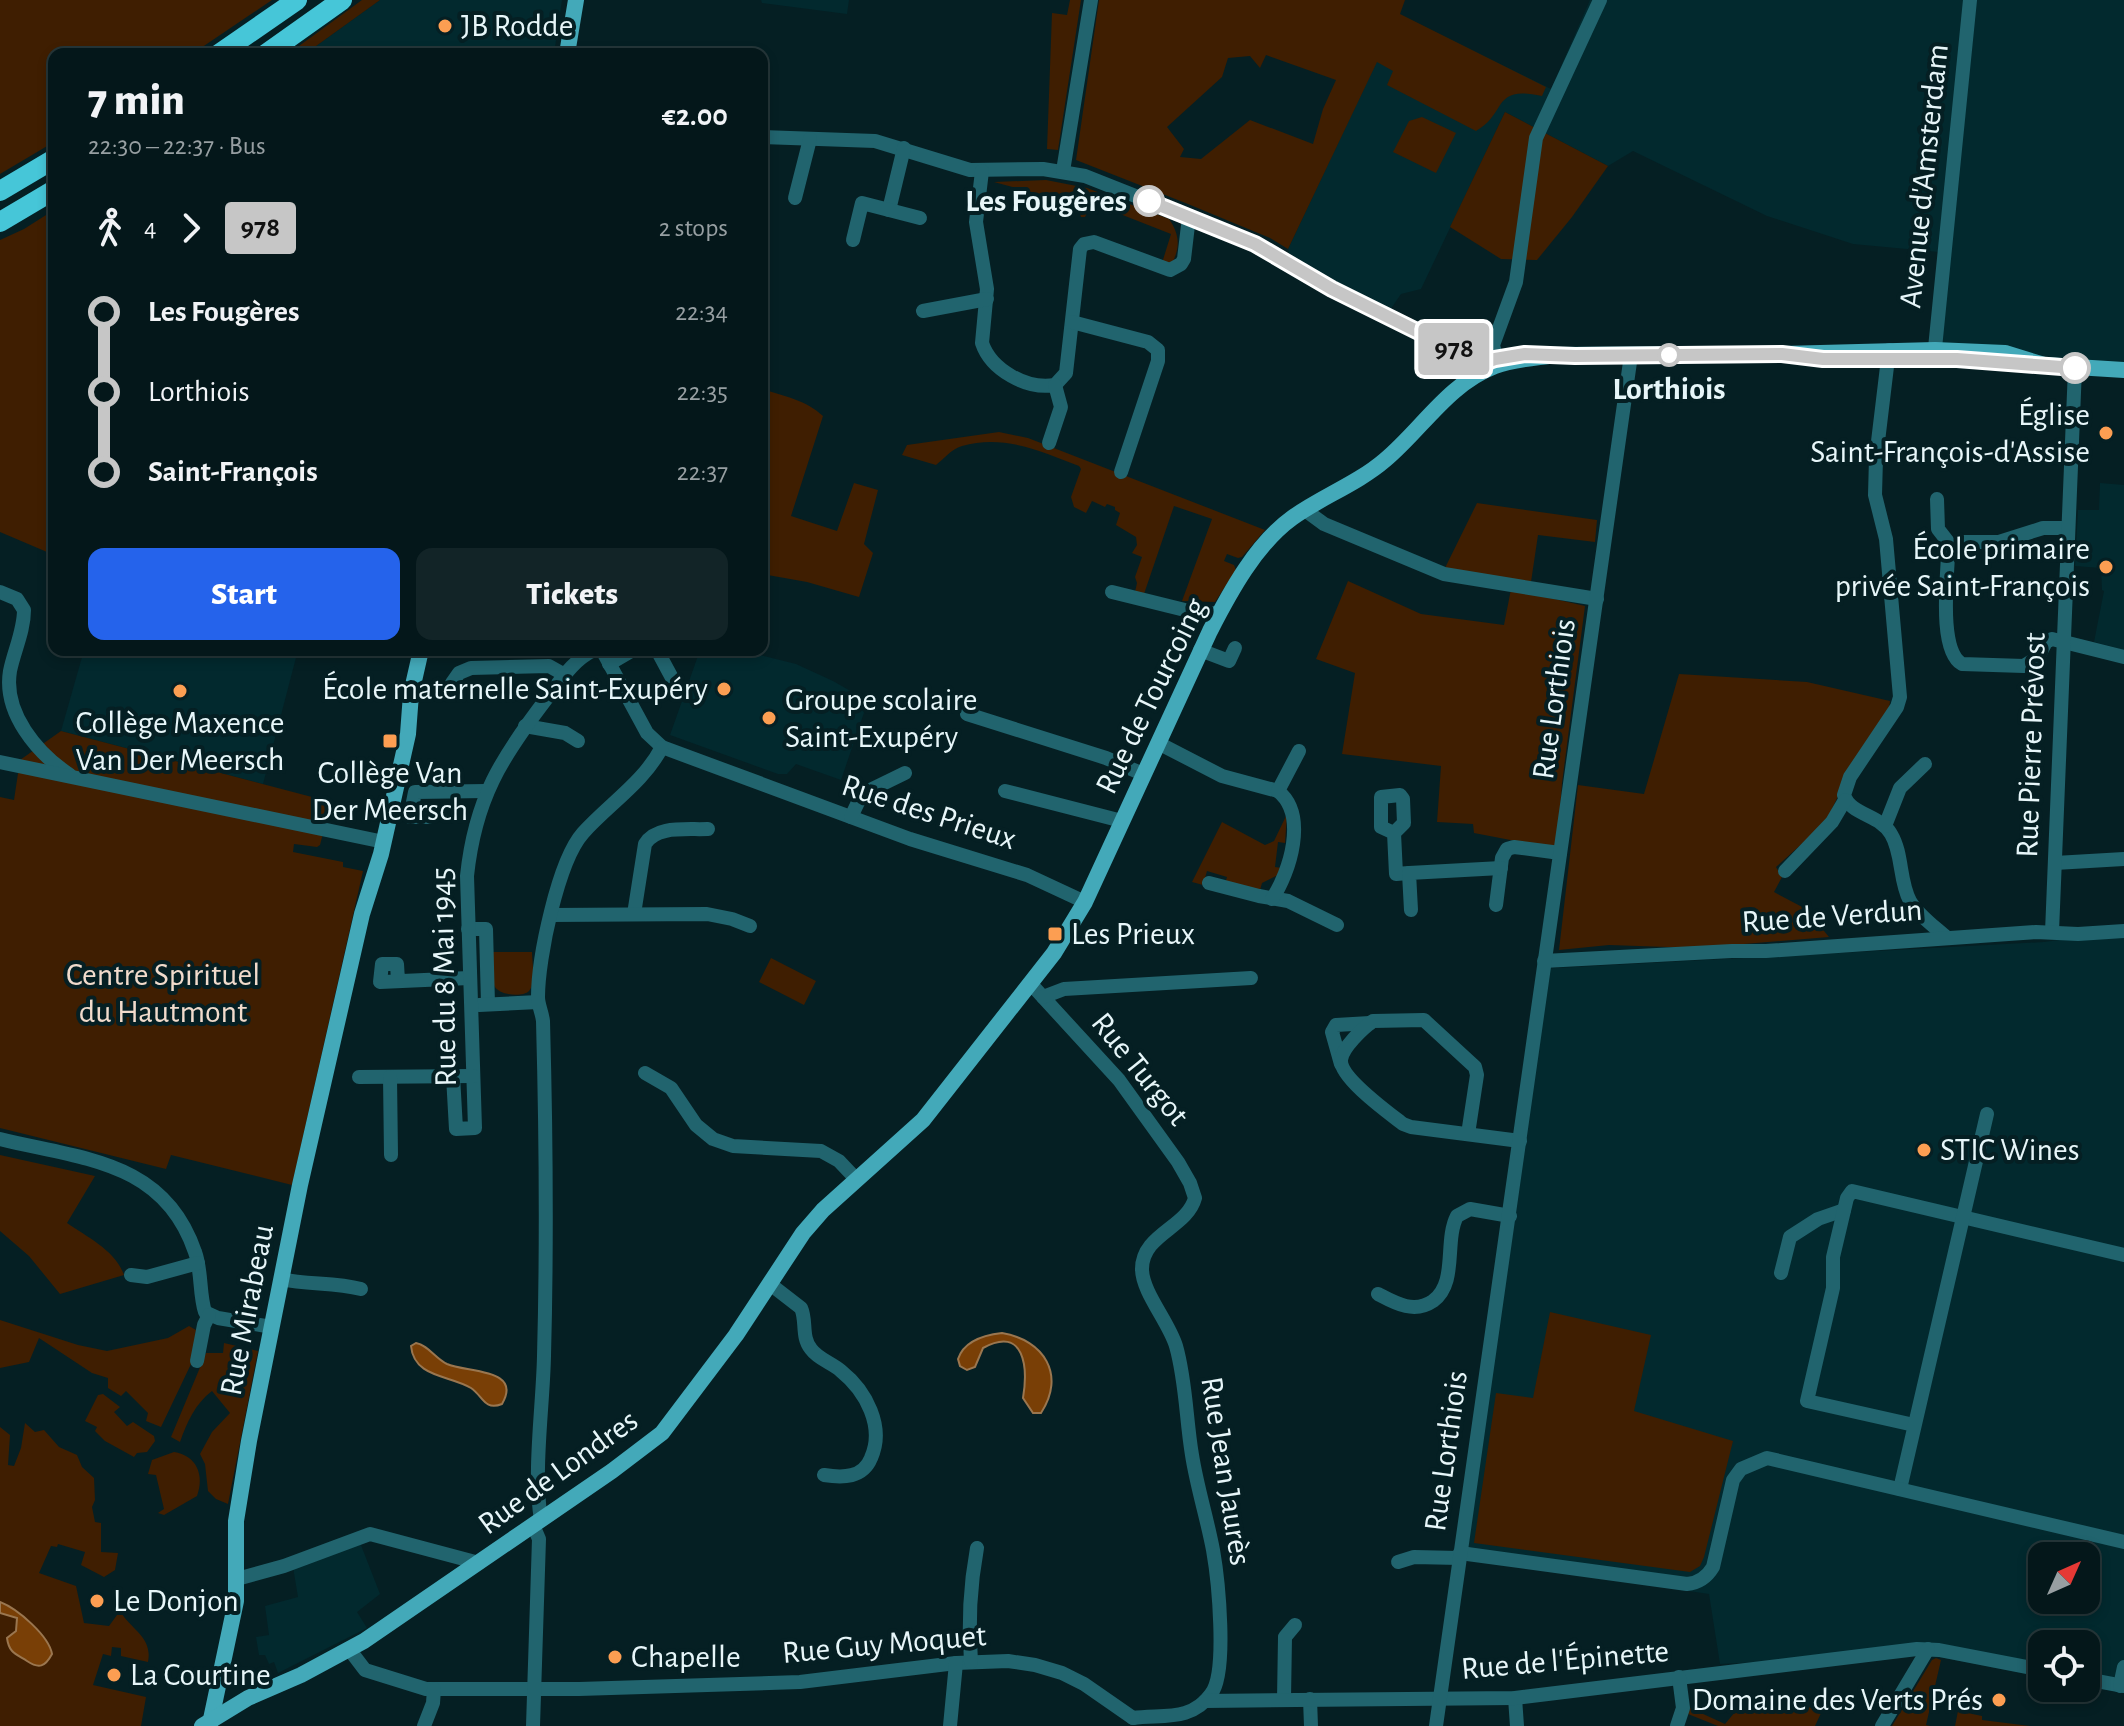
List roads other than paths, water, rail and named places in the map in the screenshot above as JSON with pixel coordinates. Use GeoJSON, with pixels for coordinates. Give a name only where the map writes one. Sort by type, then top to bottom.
{"type":"FeatureCollection","features":[{"type":"Feature","properties":{"kind":"highway"},"geometry":{"type":"LineString","coordinates":[[228,48],[297,0]]}},
{"type":"Feature","properties":{"kind":"highway"},"geometry":{"type":"LineString","coordinates":[[274,48],[342,0]]}},
{"type":"Feature","properties":{"kind":"highway"},"geometry":{"type":"LineString","coordinates":[[0,191],[48,163]]}},
{"type":"Feature","properties":{"kind":"highway"},"geometry":{"type":"LineString","coordinates":[[0,222],[48,194]]}},
{"type":"Feature","properties":{"kind":"main road"},"geometry":{"type":"LineString","coordinates":[[568,48],[576,0]]}},
{"type":"Feature","properties":{"kind":"main road","name":"Rue de Tourcoing"},"geometry":{"type":"LineString","coordinates":[[1031,984],[1085,902],[1219,613],[1271,537],[1305,510],[1394,452],[1454,391],[1488,365],[1525,354],[2005,353],[2044,365],[2124,370]]}},
{"type":"Feature","properties":{"kind":"main road","name":"Rue Mirabeau"},"geometry":{"type":"LineString","coordinates":[[208,1724],[231,1632],[237,1579],[238,1503],[281,1279],[362,914],[408,734],[411,694],[420,656]]}},
{"type":"Feature","properties":{"kind":"main road","name":"Rue de Londres"},"geometry":{"type":"LineString","coordinates":[[208,1724],[257,1694],[349,1649],[537,1523],[662,1433],[731,1342],[813,1221],[912,1131],[1031,984]]}},
{"type":"Feature","properties":{"kind":"street"},"geometry":{"type":"LineString","coordinates":[[1063,171],[1091,0]]}},
{"type":"Feature","properties":{"kind":"street"},"geometry":{"type":"LineString","coordinates":[[768,137],[875,141],[904,148],[953,167],[982,171],[1063,171],[1098,180],[1255,244],[1332,289],[1488,365],[1516,282],[1537,134],[1600,0]]}},
{"type":"Feature","properties":{"kind":"street","name":"Avenue d'Amsterdam"},"geometry":{"type":"LineString","coordinates":[[1934,354],[1970,0]]}},
{"type":"Feature","properties":{"kind":"street"},"geometry":{"type":"LineString","coordinates":[[795,198],[810,139]]}},
{"type":"Feature","properties":{"kind":"street"},"geometry":{"type":"LineString","coordinates":[[889,210],[904,148]]}},
{"type":"Feature","properties":{"kind":"street"},"geometry":{"type":"LineString","coordinates":[[982,171],[977,232],[987,299],[982,334],[985,351],[991,360],[1018,379],[1036,385],[1055,385],[1063,379],[1069,365],[1077,254],[1084,244],[1094,242],[1170,270],[1177,268],[1184,259],[1189,217]]}},
{"type":"Feature","properties":{"kind":"street"},"geometry":{"type":"LineString","coordinates":[[853,240],[862,203],[920,218]]}},
{"type":"Feature","properties":{"kind":"street"},"geometry":{"type":"LineString","coordinates":[[923,311],[987,299]]}},
{"type":"Feature","properties":{"kind":"street"},"geometry":{"type":"LineString","coordinates":[[1072,322],[1148,342],[1158,350],[1158,361],[1121,472]]}},
{"type":"Feature","properties":{"kind":"street"},"geometry":{"type":"LineString","coordinates":[[1785,871],[1832,822],[1845,800],[1850,777],[1897,707],[1900,697],[1886,539],[1875,495],[1876,458],[1889,354]]}},
{"type":"Feature","properties":{"kind":"street","name":"Rue Lorthiois"},"geometry":{"type":"LineString","coordinates":[[1436,1726],[1488,1352],[1489,1304],[1516,1141],[1519,1093],[1531,1050],[1631,355]]}},
{"type":"Feature","properties":{"kind":"street","name":"Rue Pierre Prévost"},"geometry":{"type":"LineString","coordinates":[[2052,932],[2075,368]]}},
{"type":"Feature","properties":{"kind":"street"},"geometry":{"type":"LineString","coordinates":[[1049,443],[1061,407],[1055,385]]}},
{"type":"Feature","properties":{"kind":"street"},"geometry":{"type":"LineString","coordinates":[[1937,499],[1938,529],[1952,547]]}},
{"type":"Feature","properties":{"kind":"street"},"geometry":{"type":"LineString","coordinates":[[1305,510],[1324,524],[1374,547],[1451,577],[1597,599]]}},
{"type":"Feature","properties":{"kind":"street"},"geometry":{"type":"LineString","coordinates":[[2068,528],[2043,528],[2010,541],[1962,542],[1952,547],[1948,555],[1947,630],[1950,653],[1957,662],[1972,666],[2024,666],[2038,657],[2048,640],[2124,657]]}},
{"type":"Feature","properties":{"kind":"street"},"geometry":{"type":"LineString","coordinates":[[0,592],[17,599],[24,610],[9,682],[15,711],[38,746],[73,777]]}},
{"type":"Feature","properties":{"kind":"street"},"geometry":{"type":"LineString","coordinates":[[1112,592],[1167,602],[1197,613],[1219,613]]}},
{"type":"Feature","properties":{"kind":"street"},"geometry":{"type":"LineString","coordinates":[[1200,650],[1229,661],[1235,648]]}},
{"type":"Feature","properties":{"kind":"street"},"geometry":{"type":"LineString","coordinates":[[488,656],[489,667]]}},
{"type":"Feature","properties":{"kind":"street","name":"Rue du 8 Mai 1945"},"geometry":{"type":"LineString","coordinates":[[453,1076],[456,1129],[475,1128],[469,978],[469,859],[486,791],[507,752],[565,675],[584,656]]}},
{"type":"Feature","properties":{"kind":"street"},"geometry":{"type":"LineString","coordinates":[[660,656],[679,691]]}},
{"type":"Feature","properties":{"kind":"street"},"geometry":{"type":"LineString","coordinates":[[533,1726],[544,1351],[546,1156],[543,1021],[538,1002],[541,952],[568,858],[578,838],[651,766],[662,747],[647,733],[606,657]]}},
{"type":"Feature","properties":{"kind":"street"},"geometry":{"type":"LineString","coordinates":[[452,683],[463,670],[489,667],[549,666],[565,675]]}},
{"type":"Feature","properties":{"kind":"street"},"geometry":{"type":"LineString","coordinates":[[967,714],[1106,758],[1143,774]]}},
{"type":"Feature","properties":{"kind":"street"},"geometry":{"type":"LineString","coordinates":[[525,726],[565,733],[578,741]]}},
{"type":"Feature","properties":{"kind":"street"},"geometry":{"type":"LineString","coordinates":[[1158,743],[1229,779],[1278,791],[1290,804],[1294,820],[1288,870],[1272,899]]}},
{"type":"Feature","properties":{"kind":"street","name":"Rue des Prieux"},"geometry":{"type":"LineString","coordinates":[[662,747],[932,846],[1027,875],[1085,902]]}},
{"type":"Feature","properties":{"kind":"street"},"geometry":{"type":"LineString","coordinates":[[1278,791],[1299,751]]}},
{"type":"Feature","properties":{"kind":"street"},"geometry":{"type":"LineString","coordinates":[[0,762],[380,841]]}},
{"type":"Feature","properties":{"kind":"street"},"geometry":{"type":"LineString","coordinates":[[1885,826],[1900,788],[1925,764]]}},
{"type":"Feature","properties":{"kind":"street"},"geometry":{"type":"LineString","coordinates":[[851,817],[862,794],[905,773]]}},
{"type":"Feature","properties":{"kind":"street"},"geometry":{"type":"LineString","coordinates":[[430,817],[410,817],[415,792],[486,791]]}},
{"type":"Feature","properties":{"kind":"street"},"geometry":{"type":"LineString","coordinates":[[1005,791],[1122,821]]}},
{"type":"Feature","properties":{"kind":"street"},"geometry":{"type":"LineString","coordinates":[[1845,800],[1885,826],[1895,843],[1909,900],[1946,937]]}},
{"type":"Feature","properties":{"kind":"street"},"geometry":{"type":"LineString","coordinates":[[634,914],[645,844],[649,837],[657,832],[708,829]]}},
{"type":"Feature","properties":{"kind":"street"},"geometry":{"type":"LineString","coordinates":[[1394,833],[1396,874],[1497,868]]}},
{"type":"Feature","properties":{"kind":"street"},"geometry":{"type":"LineString","coordinates":[[1496,905],[1497,868],[1510,847],[1560,853]]}},
{"type":"Feature","properties":{"kind":"street"},"geometry":{"type":"LineString","coordinates":[[2055,863],[2124,859]]}},
{"type":"Feature","properties":{"kind":"street"},"geometry":{"type":"LineString","coordinates":[[1409,873],[1411,910]]}},
{"type":"Feature","properties":{"kind":"street"},"geometry":{"type":"LineString","coordinates":[[1209,883],[1288,901],[1337,925]]}},
{"type":"Feature","properties":{"kind":"street"},"geometry":{"type":"LineString","coordinates":[[551,915],[707,914],[750,926]]}},
{"type":"Feature","properties":{"kind":"street"},"geometry":{"type":"LineString","coordinates":[[468,929],[486,929],[488,1004]]}},
{"type":"Feature","properties":{"kind":"street","name":"Rue de Verdun"},"geometry":{"type":"LineString","coordinates":[[1544,961],[1780,950],[1946,937],[2124,931]]}},
{"type":"Feature","properties":{"kind":"street"},"geometry":{"type":"LineString","coordinates":[[398,981],[469,978]]}},
{"type":"Feature","properties":{"kind":"street"},"geometry":{"type":"LineString","coordinates":[[1043,997],[1064,989],[1251,978]]}},
{"type":"Feature","properties":{"kind":"street","name":"Rue Turgot"},"geometry":{"type":"LineString","coordinates":[[1031,984],[1119,1080],[1178,1162],[1195,1198]]}},
{"type":"Feature","properties":{"kind":"street"},"geometry":{"type":"LineString","coordinates":[[470,1005],[538,1002]]}},
{"type":"Feature","properties":{"kind":"street"},"geometry":{"type":"LineString","coordinates":[[1341,1065],[1344,1051],[1370,1023],[1376,1020],[1424,1020],[1473,1063],[1477,1075],[1468,1134]]}},
{"type":"Feature","properties":{"kind":"street"},"geometry":{"type":"LineString","coordinates":[[1370,1023],[1336,1025],[1332,1032],[1341,1065],[1348,1077],[1403,1124],[1516,1141]]}},
{"type":"Feature","properties":{"kind":"street"},"geometry":{"type":"LineString","coordinates":[[645,1073],[671,1088],[696,1125],[719,1142],[738,1147],[821,1151],[839,1161],[857,1180]]}},
{"type":"Feature","properties":{"kind":"street"},"geometry":{"type":"LineString","coordinates":[[359,1077],[473,1076]]}},
{"type":"Feature","properties":{"kind":"street"},"geometry":{"type":"LineString","coordinates":[[390,1077],[391,1155]]}},
{"type":"Feature","properties":{"kind":"street"},"geometry":{"type":"LineString","coordinates":[[1900,1489],[1987,1114]]}},
{"type":"Feature","properties":{"kind":"street"},"geometry":{"type":"LineString","coordinates":[[0,1139],[120,1169],[142,1179],[160,1194],[189,1236],[198,1263],[203,1306],[209,1315],[272,1327]]}},
{"type":"Feature","properties":{"kind":"street"},"geometry":{"type":"LineString","coordinates":[[1914,1425],[1807,1401],[1833,1288],[1833,1257],[1848,1195],[1855,1190],[2124,1255]]}},
{"type":"Feature","properties":{"kind":"street","name":"Rue Jean Jaurès"},"geometry":{"type":"LineString","coordinates":[[1195,1198],[1189,1209],[1148,1247],[1142,1273],[1176,1346],[1197,1484],[1215,1559],[1221,1658],[1215,1688],[1205,1701]]}},
{"type":"Feature","properties":{"kind":"street"},"geometry":{"type":"LineString","coordinates":[[1378,1294],[1409,1307],[1431,1302],[1444,1287],[1457,1216],[1470,1209],[1506,1215]]}},
{"type":"Feature","properties":{"kind":"street"},"geometry":{"type":"LineString","coordinates":[[1781,1273],[1788,1241],[1793,1234],[1818,1219],[1844,1210]]}},
{"type":"Feature","properties":{"kind":"street"},"geometry":{"type":"LineString","coordinates":[[131,1275],[147,1277],[198,1263]]}},
{"type":"Feature","properties":{"kind":"street"},"geometry":{"type":"LineString","coordinates":[[281,1279],[361,1289]]}},
{"type":"Feature","properties":{"kind":"street"},"geometry":{"type":"LineString","coordinates":[[770,1284],[801,1308],[808,1345],[852,1381],[874,1418],[877,1442],[866,1468],[855,1475],[824,1475]]}},
{"type":"Feature","properties":{"kind":"street"},"geometry":{"type":"LineString","coordinates":[[197,1361],[209,1315]]}},
{"type":"Feature","properties":{"kind":"street"},"geometry":{"type":"LineString","coordinates":[[1460,1556],[1691,1584],[1704,1578],[1713,1567],[1733,1480],[1741,1469],[1767,1458],[2124,1542]]}},
{"type":"Feature","properties":{"kind":"street"},"geometry":{"type":"LineString","coordinates":[[237,1579],[284,1566],[370,1534],[479,1563]]}},
{"type":"Feature","properties":{"kind":"street"},"geometry":{"type":"LineString","coordinates":[[950,1726],[963,1662],[971,1577],[977,1548]]}},
{"type":"Feature","properties":{"kind":"street","name":"Rue Lorthiois"},"geometry":{"type":"LineString","coordinates":[[1398,1562],[1414,1557],[1460,1556]]}},
{"type":"Feature","properties":{"kind":"street"},"geometry":{"type":"LineString","coordinates":[[1284,1699],[1285,1637],[1295,1625]]}},
{"type":"Feature","properties":{"kind":"street","name":"Rue Guy Moquet"},"geometry":{"type":"LineString","coordinates":[[349,1649],[361,1666],[370,1672],[420,1688],[434,1689],[800,1682],[963,1662],[1008,1661],[1048,1668],[1084,1684],[1130,1722]]}},
{"type":"Feature","properties":{"kind":"street"},"geometry":{"type":"LineString","coordinates":[[1882,1726],[1928,1649]]}},
{"type":"Feature","properties":{"kind":"street","name":"Rue de l'Épinette"},"geometry":{"type":"LineString","coordinates":[[1205,1701],[1515,1698],[1928,1649],[2028,1667]]}},
{"type":"Feature","properties":{"kind":"street"},"geometry":{"type":"LineString","coordinates":[[2100,1682],[2122,1686],[2124,1667]]}},
{"type":"Feature","properties":{"kind":"street"},"geometry":{"type":"LineString","coordinates":[[1677,1726],[1683,1708],[1679,1677]]}},
{"type":"Feature","properties":{"kind":"street"},"geometry":{"type":"LineString","coordinates":[[424,1726],[430,1713],[434,1689]]}},
{"type":"Feature","properties":{"kind":"street"},"geometry":{"type":"LineString","coordinates":[[1515,1698],[1517,1726]]}},
{"type":"Feature","properties":{"kind":"street"},"geometry":{"type":"LineString","coordinates":[[1310,1699],[1311,1726]]}},
{"type":"Feature","properties":{"kind":"street"},"geometry":{"type":"LineString","coordinates":[[1130,1722],[1184,1714],[1205,1701]]}},
{"type":"Feature","properties":{"kind":"street"},"geometry":{"type":"LineString","coordinates":[[1184,1714],[1195,1726]]}},
{"type":"Feature","properties":{"kind":"place","name":"JB Rodde"},"geometry":{"type":"Point","coordinates":[445,26]}},
{"type":"Feature","properties":{"kind":"place","name":"Les Fougères"},"geometry":{"type":"Point","coordinates":[1149,201]}},
{"type":"Feature","properties":{"kind":"place","name":"Lorthiois"},"geometry":{"type":"Point","coordinates":[1669,355]}},
{"type":"Feature","properties":{"kind":"place","name":"Église Saint-François-d'Assise"},"geometry":{"type":"Point","coordinates":[2106,433]}},
{"type":"Feature","properties":{"kind":"place","name":"École primaire privée Saint-François"},"geometry":{"type":"Point","coordinates":[2106,567]}},
{"type":"Feature","properties":{"kind":"place","name":"École maternelle Saint-Exupéry"},"geometry":{"type":"Point","coordinates":[724,689]}},
{"type":"Feature","properties":{"kind":"place","name":"Collège Maxence Van Der Meersch"},"geometry":{"type":"Point","coordinates":[180,691]}},
{"type":"Feature","properties":{"kind":"place","name":"Groupe scolaire Saint-Exupéry"},"geometry":{"type":"Point","coordinates":[769,718]}},
{"type":"Feature","properties":{"kind":"place","name":"Collège Van Der Meersch"},"geometry":{"type":"Point","coordinates":[390,741]}},
{"type":"Feature","properties":{"kind":"place","name":"Les Prieux"},"geometry":{"type":"Point","coordinates":[1055,934]}},
{"type":"Feature","properties":{"kind":"place","name":"STIC Wines"},"geometry":{"type":"Point","coordinates":[1924,1150]}},
{"type":"Feature","properties":{"kind":"place","name":"Le Donjon"},"geometry":{"type":"Point","coordinates":[97,1601]}},
{"type":"Feature","properties":{"kind":"place","name":"Chapelle"},"geometry":{"type":"Point","coordinates":[615,1657]}},
{"type":"Feature","properties":{"kind":"place","name":"La Courtine"},"geometry":{"type":"Point","coordinates":[114,1675]}},
{"type":"Feature","properties":{"kind":"place","name":"Domaine des Verts Prés"},"geometry":{"type":"Point","coordinates":[1999,1700]}},
{"type":"Feature","properties":{"kind":"park label","name":"Centre Spirituel du Hautmont"},"geometry":{"type":"Point","coordinates":[163,994]}}]}
